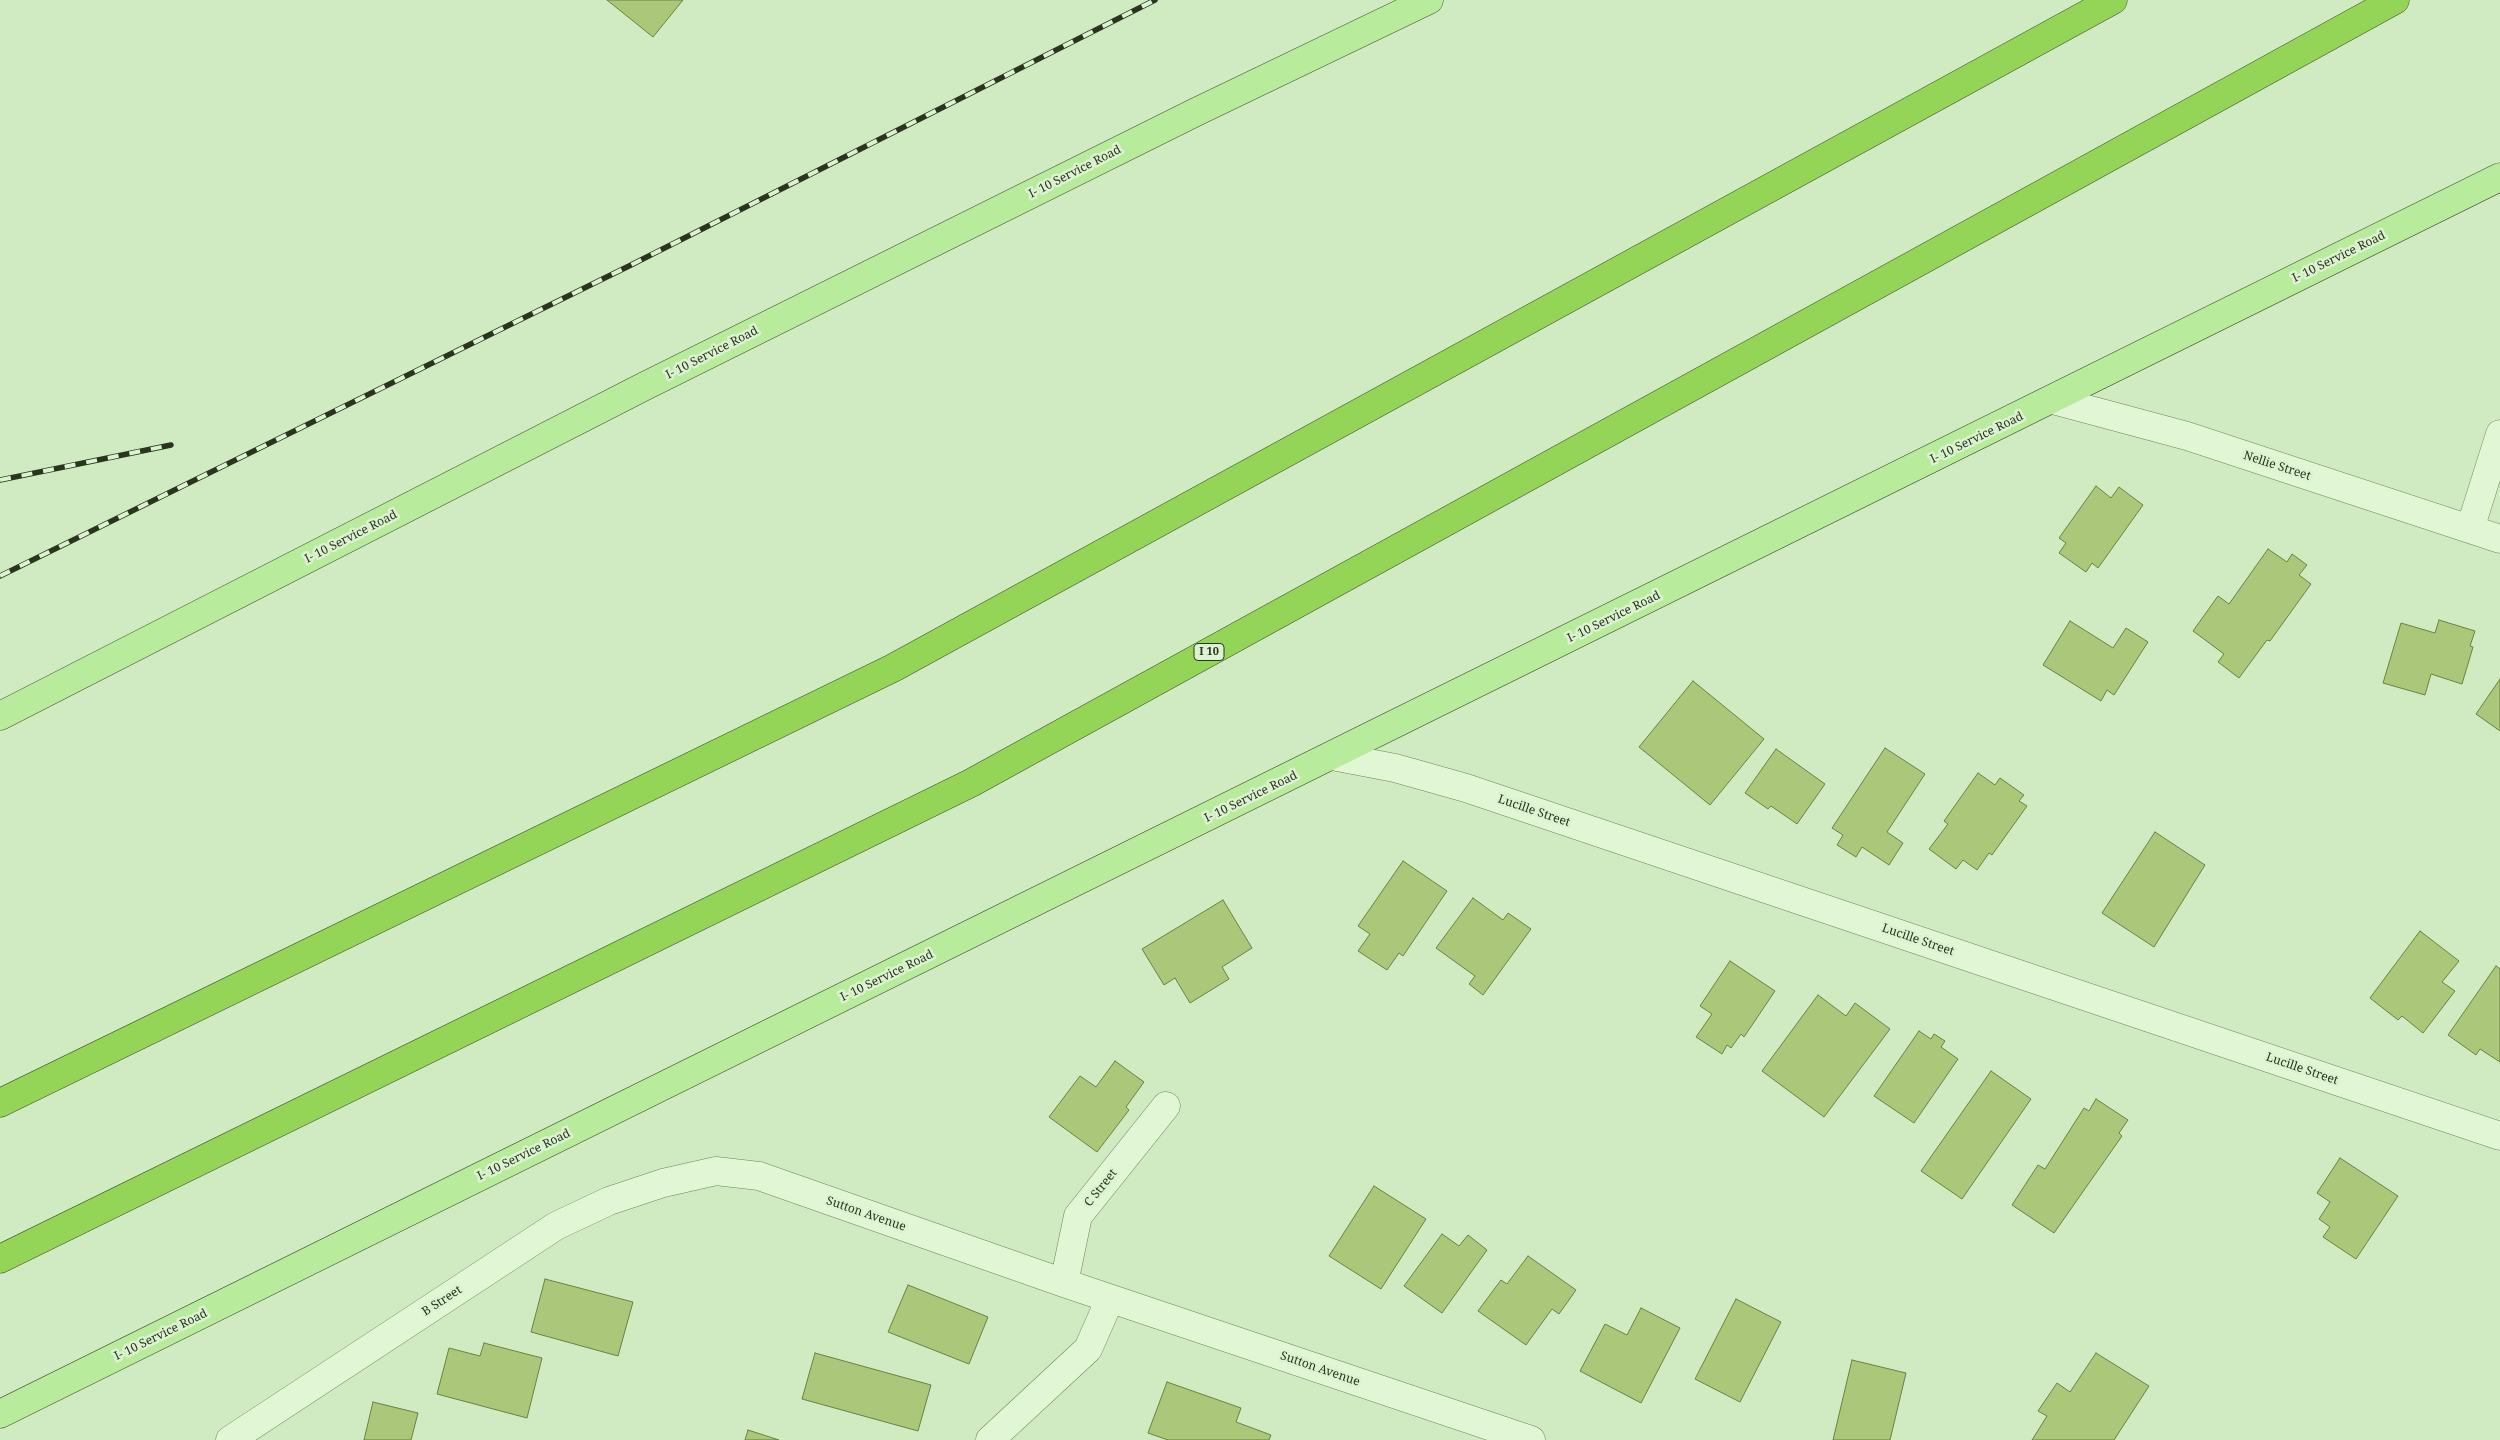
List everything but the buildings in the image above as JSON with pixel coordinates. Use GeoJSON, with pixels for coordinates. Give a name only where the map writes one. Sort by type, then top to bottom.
{"type":"FeatureCollection","features":[{"type":"Feature","properties":{"kind":"highway"},"geometry":{"type":"LineString","coordinates":[[0,1103],[892,668],[2113,0]]}},
{"type":"Feature","properties":{"kind":"highway","name":"I 10"},"geometry":{"type":"LineString","coordinates":[[0,1259],[972,783],[2395,0]]}},
{"type":"Feature","properties":{"kind":"main road","name":"I- 10 Service Road"},"geometry":{"type":"LineString","coordinates":[[0,716],[654,382],[1196,112],[1429,0]]}},
{"type":"Feature","properties":{"kind":"main road","name":"I- 10 Service Road"},"geometry":{"type":"LineString","coordinates":[[0,1414],[2053,400],[2500,177]]}},
{"type":"Feature","properties":{"kind":"street","name":"Nellie Street"},"geometry":{"type":"LineString","coordinates":[[2053,400],[2187,436],[2500,539]]}},
{"type":"Feature","properties":{"kind":"street"},"geometry":{"type":"LineString","coordinates":[[2470,529],[2500,434]]}},
{"type":"Feature","properties":{"kind":"street","name":"Lucille Street"},"geometry":{"type":"LineString","coordinates":[[1332,756],[1395,768],[1466,788],[2500,1136]]}},
{"type":"Feature","properties":{"kind":"street","name":"C Street"},"geometry":{"type":"LineString","coordinates":[[1064,1283],[1078,1216],[1166,1106]]}},
{"type":"Feature","properties":{"kind":"street","name":"Sutton Avenue"},"geometry":{"type":"LineString","coordinates":[[664,1182],[716,1171],[759,1176],[1064,1283],[1531,1440]]}},
{"type":"Feature","properties":{"kind":"street","name":"B Street"},"geometry":{"type":"LineString","coordinates":[[230,1440],[556,1226],[608,1201],[664,1182]]}},
{"type":"Feature","properties":{"kind":"street"},"geometry":{"type":"LineString","coordinates":[[990,1440],[1088,1349],[1110,1298]]}},
{"type":"Feature","properties":{"kind":"railway"},"geometry":{"type":"LineString","coordinates":[[0,576],[629,266],[1155,0]]}},
{"type":"Feature","properties":{"kind":"railway"},"geometry":{"type":"LineString","coordinates":[[0,480],[171,445]]}}]}
